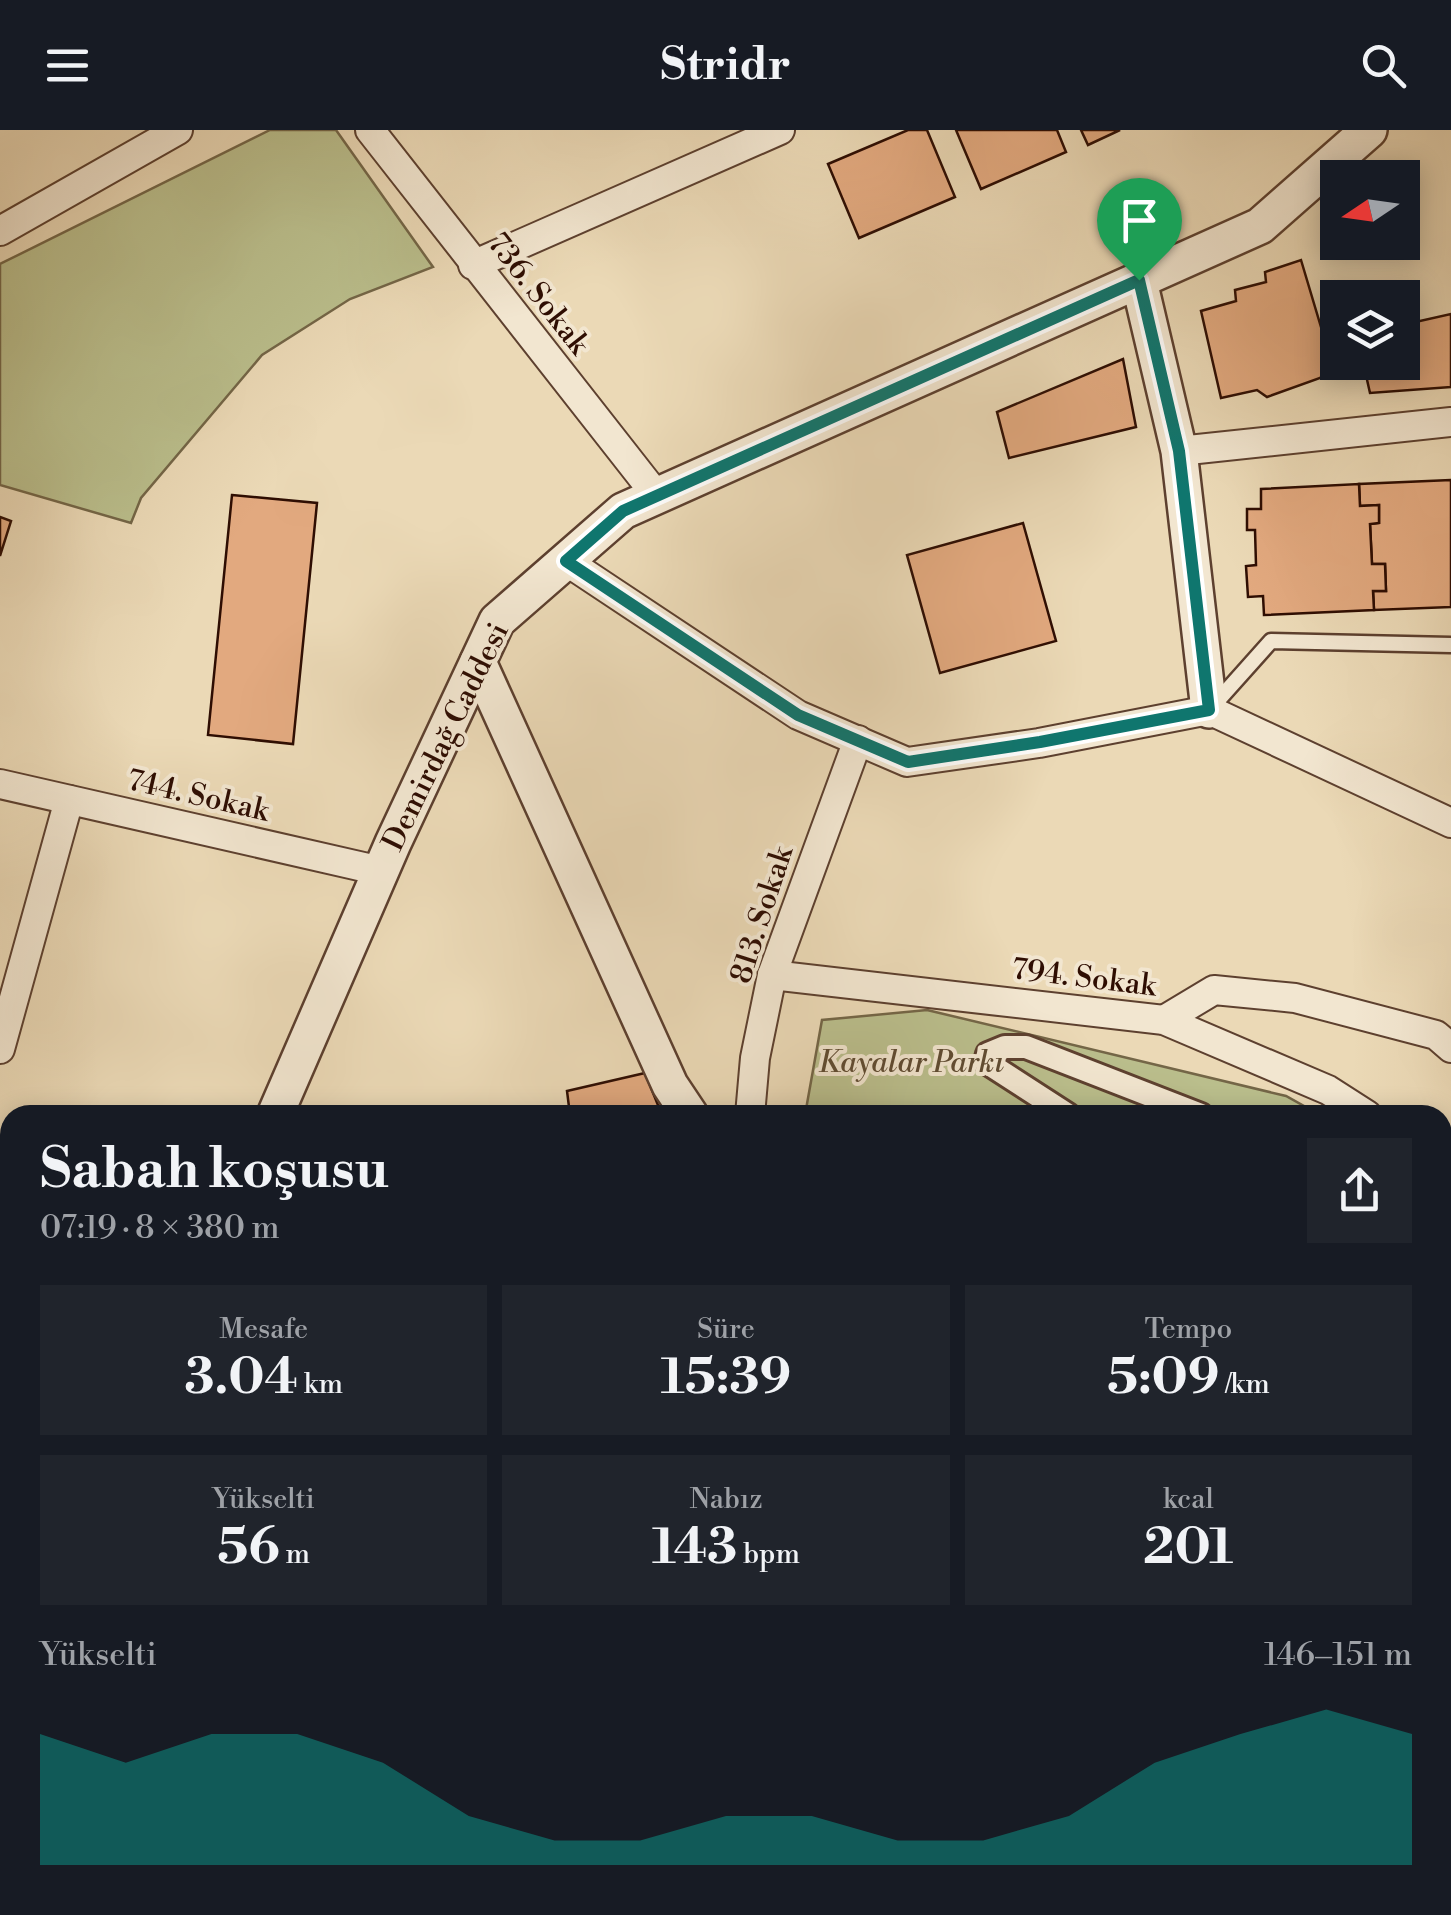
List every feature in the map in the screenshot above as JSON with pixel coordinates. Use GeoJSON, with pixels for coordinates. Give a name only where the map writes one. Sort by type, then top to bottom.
{"type":"FeatureCollection","features":[{"type":"Feature","properties":{"kind":"street"},"geometry":{"type":"LineString","coordinates":[[0,231],[178,130]]}},
{"type":"Feature","properties":{"kind":"street","name":"736. Sokak"},"geometry":{"type":"LineString","coordinates":[[370,130],[657,496]]}},
{"type":"Feature","properties":{"kind":"street"},"geometry":{"type":"LineString","coordinates":[[473,264],[780,130]]}},
{"type":"Feature","properties":{"kind":"street","name":"Demirdağ Caddesi"},"geometry":{"type":"LineString","coordinates":[[279,1105],[380,871],[497,621],[623,511],[1260,226],[1369,130]]}},
{"type":"Feature","properties":{"kind":"street"},"geometry":{"type":"LineString","coordinates":[[1139,280],[1179,451],[1209,710]]}},
{"type":"Feature","properties":{"kind":"street"},"geometry":{"type":"LineString","coordinates":[[1179,451],[1451,422]]}},
{"type":"Feature","properties":{"kind":"street"},"geometry":{"type":"LineString","coordinates":[[566,561],[798,715],[908,762],[1209,710],[1451,823]]}},
{"type":"Feature","properties":{"kind":"street"},"geometry":{"type":"LineString","coordinates":[[478,662],[670,1086],[683,1105]]}},
{"type":"Feature","properties":{"kind":"street","name":"813. Sokak"},"geometry":{"type":"LineString","coordinates":[[751,1105],[755,1058],[772,975],[858,740]]}},
{"type":"Feature","properties":{"kind":"street","name":"744. Sokak"},"geometry":{"type":"LineString","coordinates":[[0,784],[380,871]]}},
{"type":"Feature","properties":{"kind":"street"},"geometry":{"type":"LineString","coordinates":[[0,1049],[69,800]]}},
{"type":"Feature","properties":{"kind":"street","name":"794. Sokak"},"geometry":{"type":"LineString","coordinates":[[772,975],[1164,1020],[1328,1090],[1351,1105]]}},
{"type":"Feature","properties":{"kind":"street"},"geometry":{"type":"LineString","coordinates":[[1164,1020],[1214,990],[1295,998],[1436,1036],[1451,1048]]}},
{"type":"Feature","properties":{"kind":"street"},"geometry":{"type":"LineString","coordinates":[[1052,1105],[986,1062],[988,1054],[1005,1047],[1026,1047],[1174,1105]]}},
{"type":"Feature","properties":{"kind":"lane"},"geometry":{"type":"LineString","coordinates":[[1209,710],[1271,641],[1451,645]]}},
{"type":"Feature","properties":{"kind":"green space"},"geometry":{"type":"Polygon","coordinates":[[[270,130],[336,130],[433,267],[350,299],[262,355],[141,498],[131,523],[0,485],[0,264],[270,130]]]}},
{"type":"Feature","properties":{"kind":"green space","name":"Kayalar Parkı"},"geometry":{"type":"Polygon","coordinates":[[[927,1010],[1286,1096],[1302,1105],[807,1105],[822,1020],[927,1010]]]}},
{"type":"Feature","properties":{"kind":"building"},"geometry":{"type":"Polygon","coordinates":[[[908,130],[927,130],[955,197],[859,238],[828,164],[908,130]]]}},
{"type":"Feature","properties":{"kind":"building"},"geometry":{"type":"Polygon","coordinates":[[[956,130],[1057,130],[1066,152],[981,189],[956,130]]]}},
{"type":"Feature","properties":{"kind":"building"},"geometry":{"type":"Polygon","coordinates":[[[1081,130],[1120,130],[1088,145],[1081,130]]]}},
{"type":"Feature","properties":{"kind":"building"},"geometry":{"type":"Polygon","coordinates":[[[1301,260],[1320,324],[1320,378],[1267,397],[1257,390],[1221,398],[1201,311],[1236,301],[1235,290],[1266,282],[1265,272],[1301,260]]]}},
{"type":"Feature","properties":{"kind":"building"},"geometry":{"type":"Polygon","coordinates":[[[1451,314],[1451,387],[1370,393],[1367,380],[1420,380],[1420,321],[1451,314]]]}},
{"type":"Feature","properties":{"kind":"building"},"geometry":{"type":"Polygon","coordinates":[[[1123,359],[1136,427],[1009,458],[997,412],[1123,359]]]}},
{"type":"Feature","properties":{"kind":"building"},"geometry":{"type":"Polygon","coordinates":[[[1451,480],[1451,607],[1374,610],[1373,591],[1386,591],[1385,564],[1372,564],[1370,524],[1379,523],[1379,505],[1360,506],[1359,484],[1451,480]]]}},
{"type":"Feature","properties":{"kind":"building"},"geometry":{"type":"Polygon","coordinates":[[[1359,484],[1360,506],[1379,505],[1379,523],[1370,524],[1372,564],[1385,564],[1386,591],[1373,591],[1374,610],[1264,615],[1263,596],[1248,597],[1246,566],[1256,565],[1255,530],[1247,530],[1247,509],[1261,509],[1261,489],[1359,484]]]}},
{"type":"Feature","properties":{"kind":"building"},"geometry":{"type":"Polygon","coordinates":[[[232,495],[317,503],[293,744],[208,735],[232,495]]]}},
{"type":"Feature","properties":{"kind":"building"},"geometry":{"type":"Polygon","coordinates":[[[0,517],[11,521],[0,556],[0,517]]]}},
{"type":"Feature","properties":{"kind":"building"},"geometry":{"type":"Polygon","coordinates":[[[1023,523],[1056,641],[940,673],[907,555],[1023,523]]]}},
{"type":"Feature","properties":{"kind":"building"},"geometry":{"type":"Polygon","coordinates":[[[645,1073],[658,1105],[569,1105],[567,1091],[645,1073]]]}},
{"type":"Feature","properties":{"kind":"route"},"geometry":{"type":"LineString","coordinates":[[1139,280],[1179,451],[1209,710],[908,762],[798,715],[566,561],[623,511],[1139,280]]}}]}
